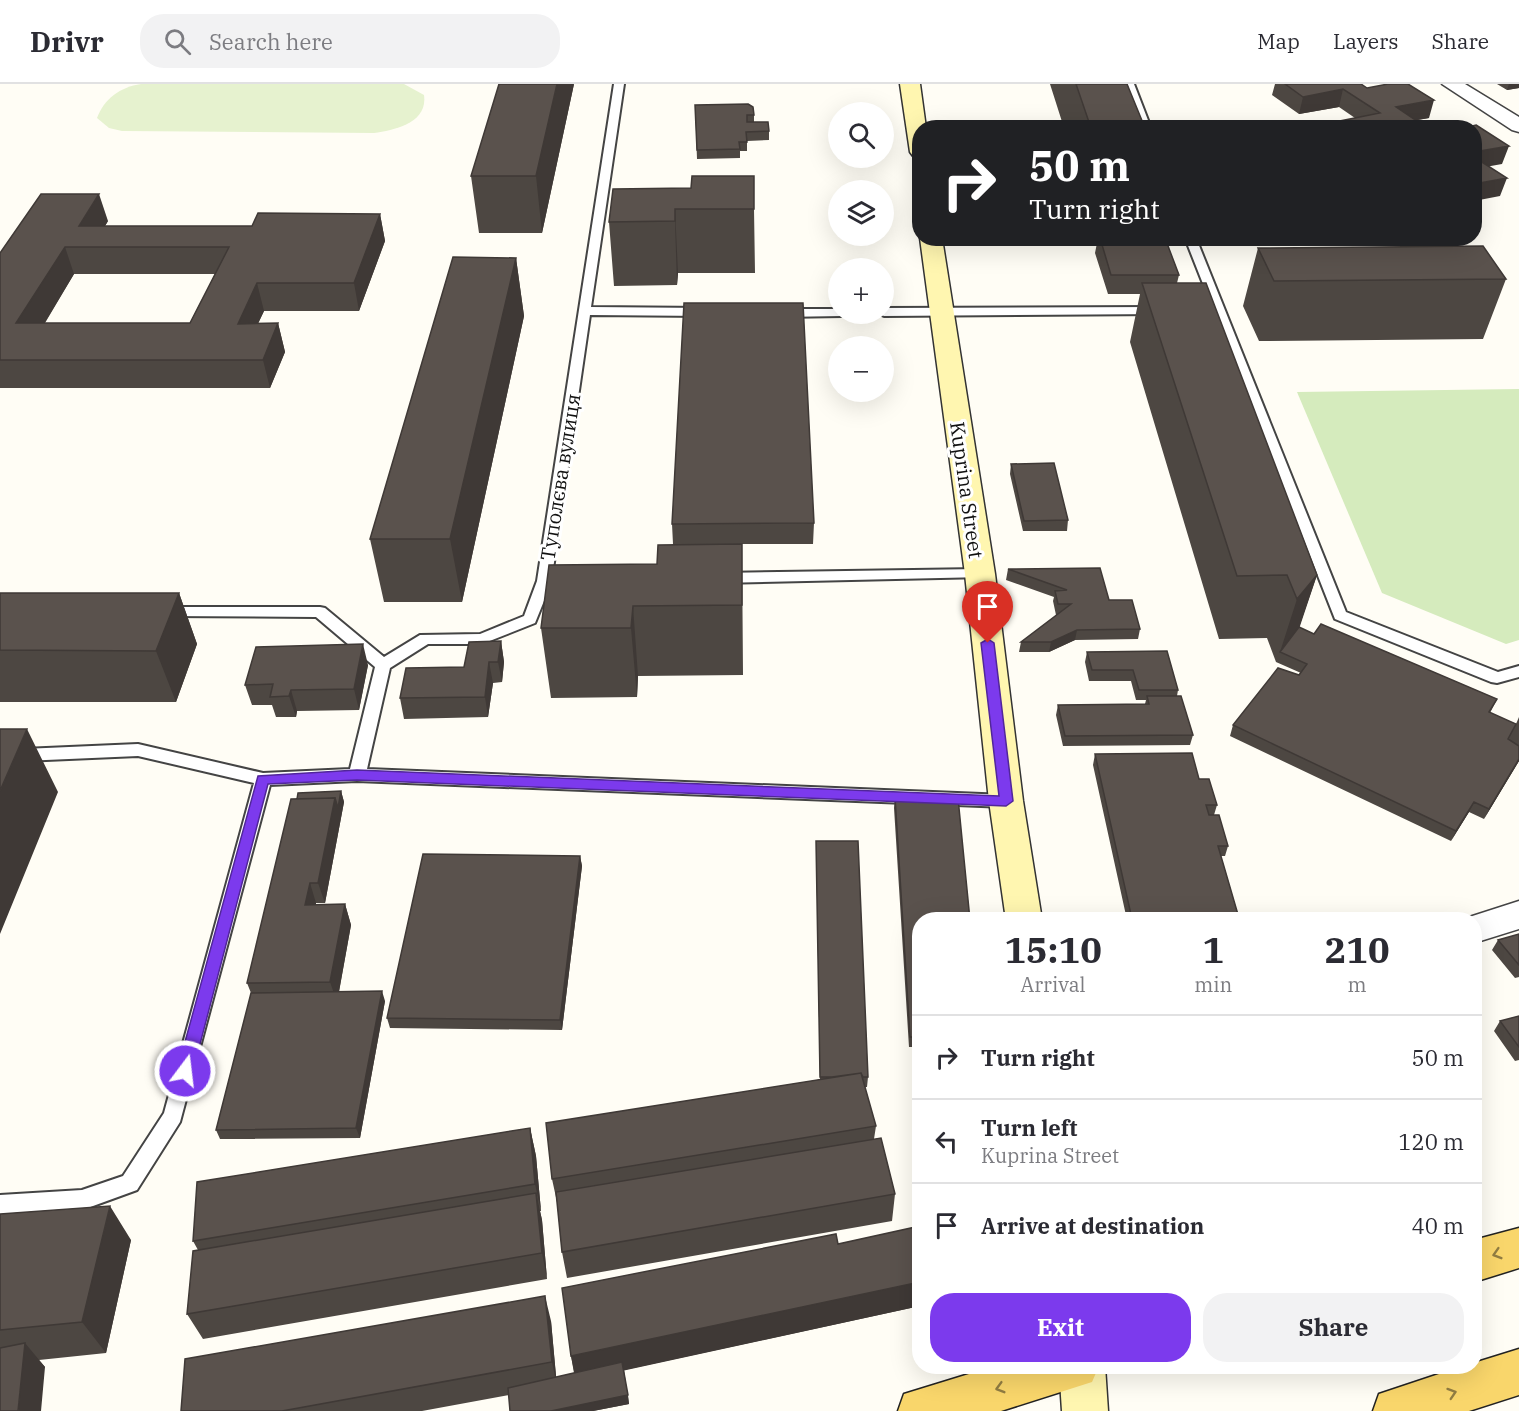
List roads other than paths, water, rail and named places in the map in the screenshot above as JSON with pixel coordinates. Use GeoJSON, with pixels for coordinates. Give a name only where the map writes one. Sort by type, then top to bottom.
{"type":"FeatureCollection","features":[{"type":"Feature","properties":{"kind":"main road"},"geometry":{"type":"LineString","coordinates":[[910,84],[915,120]]}},
{"type":"Feature","properties":{"kind":"main road","name":"Kuprina Street"},"geometry":{"type":"LineString","coordinates":[[932,246],[980,574],[1006,801],[1023,912]]}},
{"type":"Feature","properties":{"kind":"main road"},"geometry":{"type":"LineString","coordinates":[[1482,1259],[1519,1248]]}},
{"type":"Feature","properties":{"kind":"main road"},"geometry":{"type":"LineString","coordinates":[[1396,1411],[1519,1372]]}},
{"type":"Feature","properties":{"kind":"main road"},"geometry":{"type":"LineString","coordinates":[[921,1411],[1048,1374]]}},
{"type":"Feature","properties":{"kind":"main road"},"geometry":{"type":"LineString","coordinates":[[1083,1374],[1085,1411]]}},
{"type":"Feature","properties":{"kind":"street"},"geometry":{"type":"LineString","coordinates":[[1452,84],[1519,126]]}},
{"type":"Feature","properties":{"kind":"street"},"geometry":{"type":"LineString","coordinates":[[1482,926],[1519,915]]}},
{"type":"Feature","properties":{"kind":"lane","name":"Туполєва вулиця"},"geometry":{"type":"LineString","coordinates":[[579,580],[544,581],[619,84]]}},
{"type":"Feature","properties":{"kind":"lane"},"geometry":{"type":"LineString","coordinates":[[1129,84],[1143,120]]}},
{"type":"Feature","properties":{"kind":"lane"},"geometry":{"type":"LineString","coordinates":[[1193,246],[1213,311],[1340,615],[1497,678],[1519,671]]}},
{"type":"Feature","properties":{"kind":"lane"},"geometry":{"type":"LineString","coordinates":[[585,311],[725,313]]}},
{"type":"Feature","properties":{"kind":"lane"},"geometry":{"type":"LineString","coordinates":[[894,312],[1173,311]]}},
{"type":"Feature","properties":{"kind":"lane"},"geometry":{"type":"LineString","coordinates":[[771,313],[828,313]]}},
{"type":"Feature","properties":{"kind":"lane"},"geometry":{"type":"LineString","coordinates":[[709,579],[980,574]]}},
{"type":"Feature","properties":{"kind":"lane"},"geometry":{"type":"LineString","coordinates":[[357,775],[383,665],[425,639],[482,639],[530,619],[544,581]]}},
{"type":"Feature","properties":{"kind":"lane"},"geometry":{"type":"LineString","coordinates":[[142,611],[320,612],[383,665]]}},
{"type":"Feature","properties":{"kind":"lane"},"geometry":{"type":"LineString","coordinates":[[0,756],[138,750],[263,779],[357,775],[1006,801]]}},
{"type":"Feature","properties":{"kind":"lane"},"geometry":{"type":"LineString","coordinates":[[0,1205],[82,1200],[130,1183],[173,1116],[263,779]]}}]}
